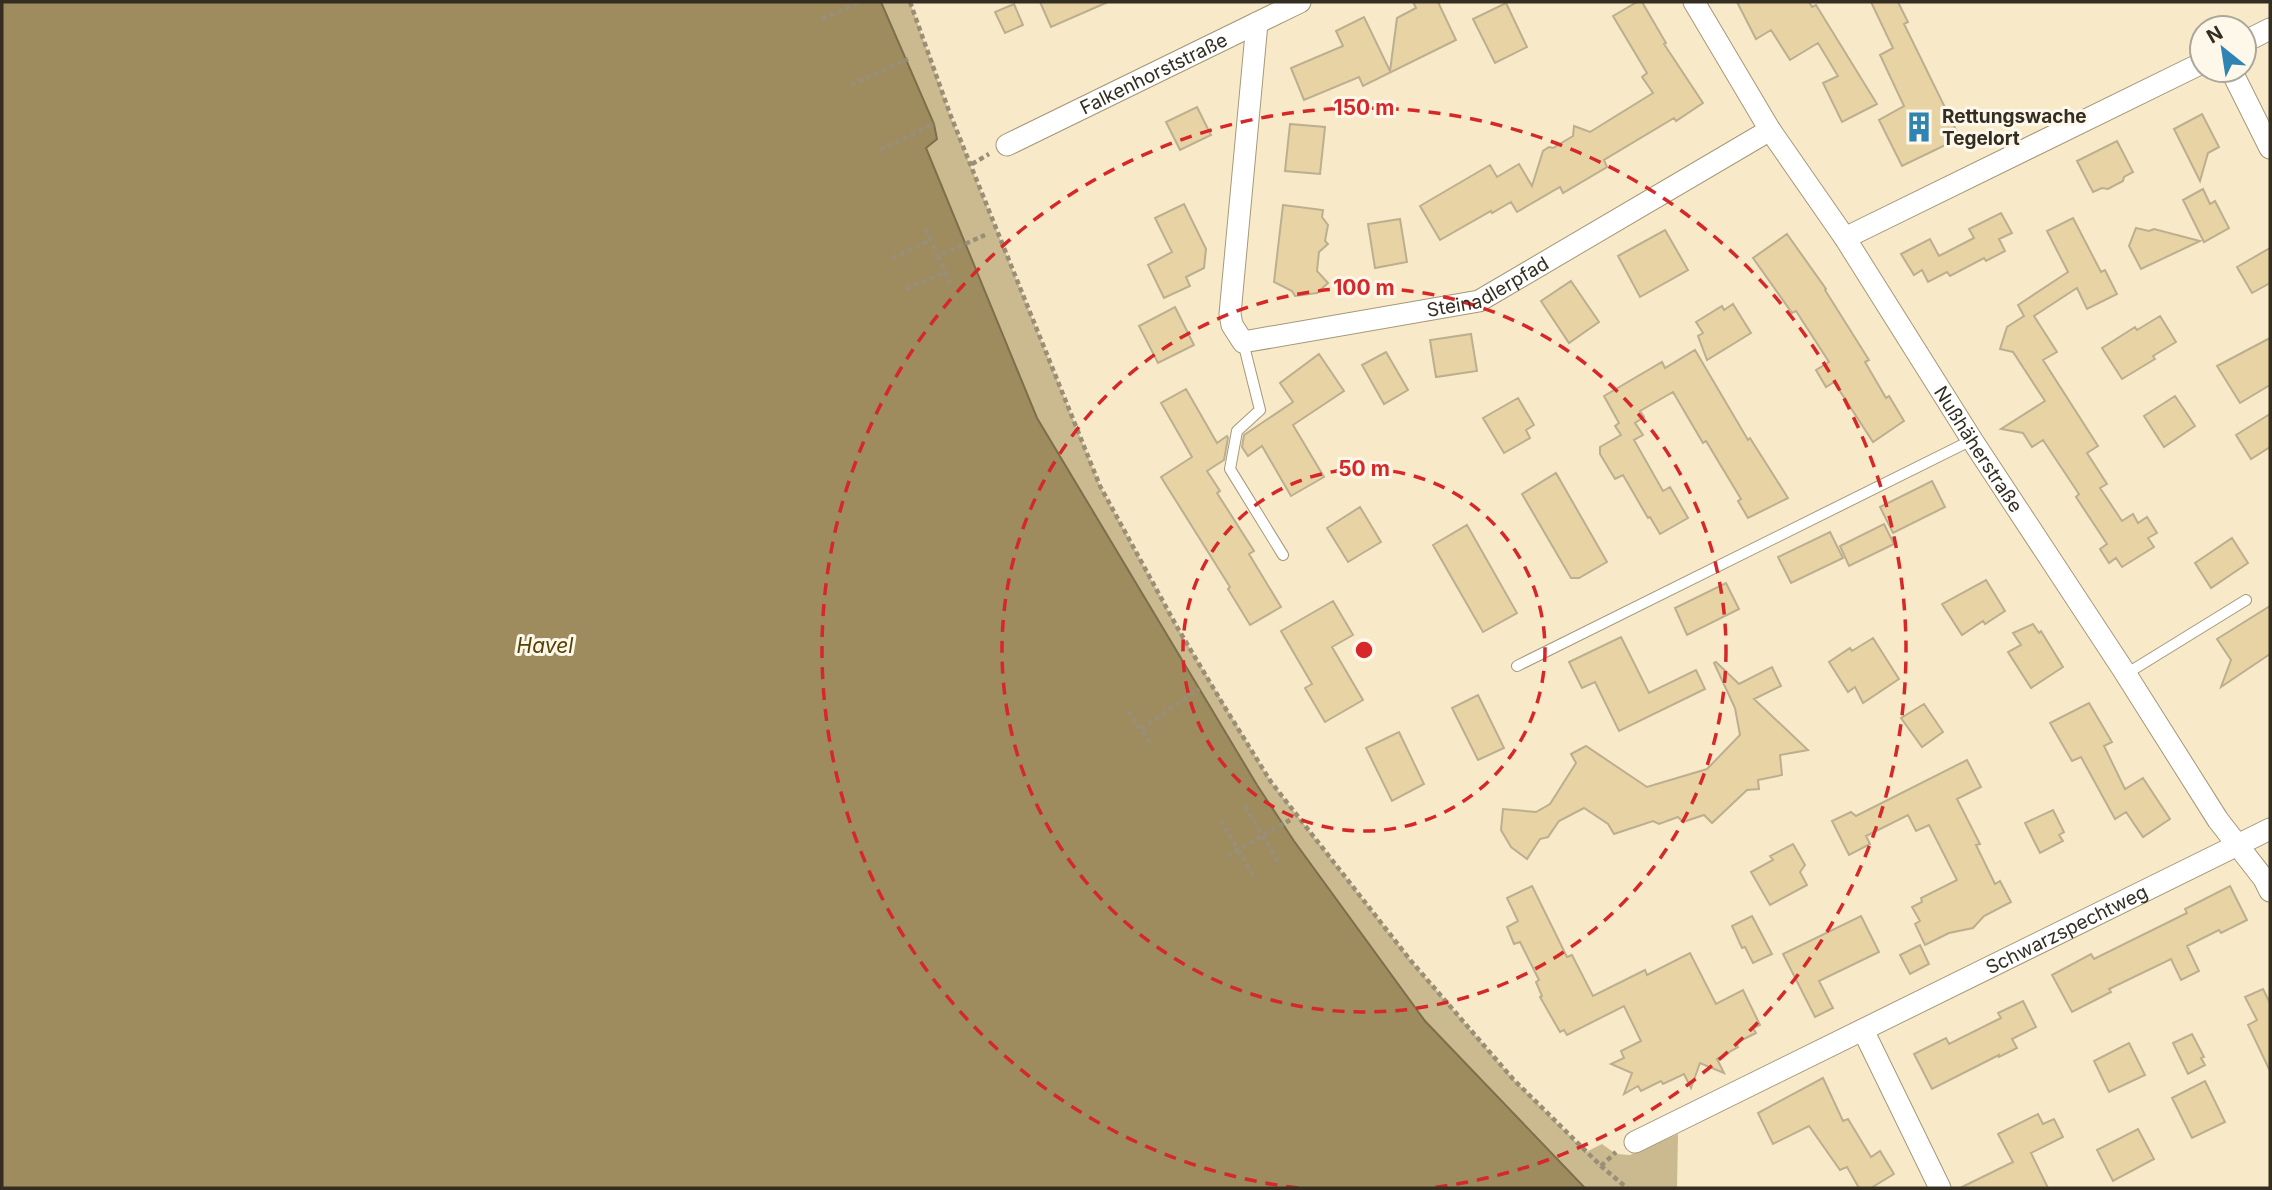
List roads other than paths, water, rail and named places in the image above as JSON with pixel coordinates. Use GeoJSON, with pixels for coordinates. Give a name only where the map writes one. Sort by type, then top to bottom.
{"type":"FeatureCollection","features":[{"type":"Feature","properties":{"kind":"street","name":"Falkenhorststraße"},"geometry":{"type":"LineString","coordinates":[[1007,145],[1300,2]]}},
{"type":"Feature","properties":{"kind":"street","name":"Nußhäherstraße"},"geometry":{"type":"LineString","coordinates":[[1694,2],[1770,130],[1845,238],[2218,820],[2264,879],[2270,891]]}},
{"type":"Feature","properties":{"kind":"street"},"geometry":{"type":"LineString","coordinates":[[1243,342],[1232,325],[1230,314],[1257,23]]}},
{"type":"Feature","properties":{"kind":"street"},"geometry":{"type":"LineString","coordinates":[[1845,238],[2188,69]]}},
{"type":"Feature","properties":{"kind":"street"},"geometry":{"type":"LineString","coordinates":[[2238,84],[2270,148]]}},
{"type":"Feature","properties":{"kind":"street","name":"Steinadlerpfad"},"geometry":{"type":"LineString","coordinates":[[1243,342],[1479,301],[1770,130]]}},
{"type":"Feature","properties":{"kind":"street","name":"Schwarzspechtweg"},"geometry":{"type":"LineString","coordinates":[[1635,1142],[2270,829]]}},
{"type":"Feature","properties":{"kind":"street"},"geometry":{"type":"LineString","coordinates":[[1863,1030],[1940,1188]]}},
{"type":"Feature","properties":{"kind":"lane"},"geometry":{"type":"LineString","coordinates":[[1243,342],[1260,410],[1237,431],[1230,469],[1283,555]]}},
{"type":"Feature","properties":{"kind":"lane"},"geometry":{"type":"LineString","coordinates":[[1517,666],[1972,440]]}},
{"type":"Feature","properties":{"kind":"lane"},"geometry":{"type":"LineString","coordinates":[[2126,674],[2246,600]]}},
{"type":"Feature","properties":{"kind":"water","name":"Havel"},"geometry":{"type":"Polygon","coordinates":[[[2,2],[881,2],[934,124],[937,139],[926,148],[1037,418],[1257,785],[1294,841],[1425,1021],[1585,1188],[2,1188],[2,2]]]}},
{"type":"Feature","properties":{"kind":"place","name":"Rettungswache Tegelort"},"geometry":{"type":"Point","coordinates":[1919,127]}}]}
